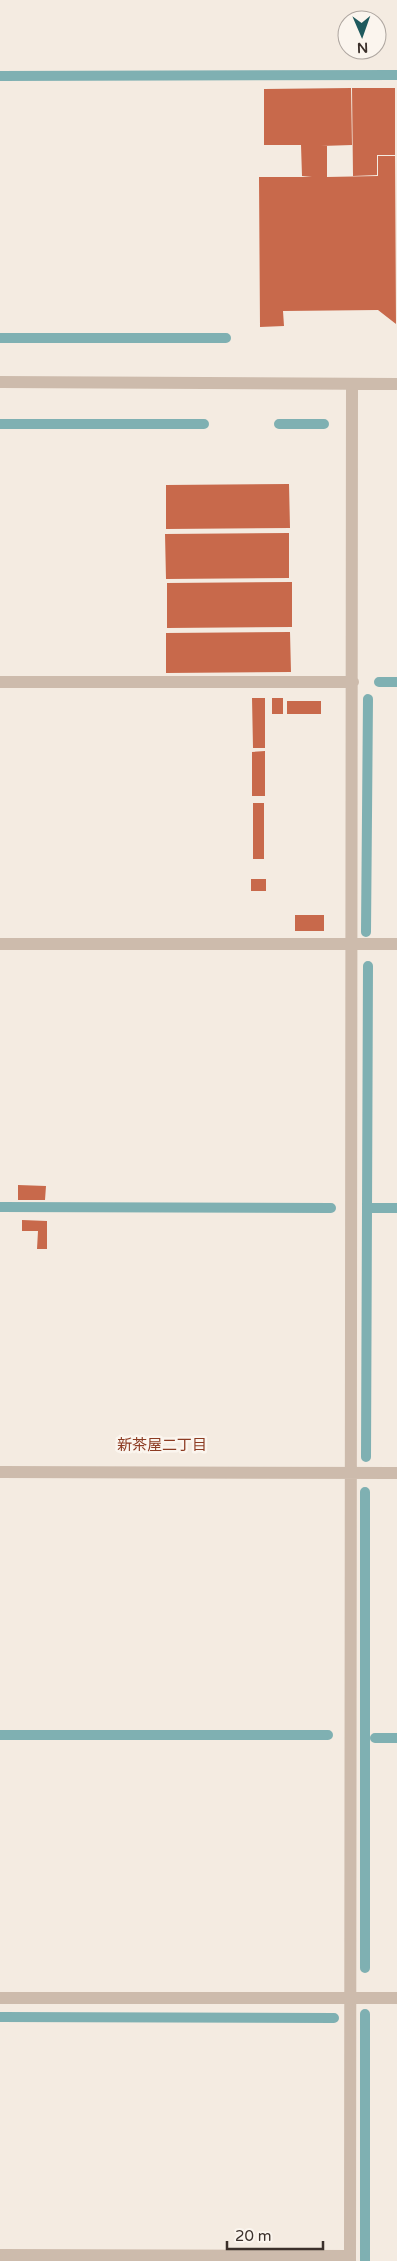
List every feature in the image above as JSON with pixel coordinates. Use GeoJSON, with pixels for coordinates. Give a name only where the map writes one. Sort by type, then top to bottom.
{"type":"FeatureCollection","features":[{"type":"Feature","properties":{"kind":"street"},"geometry":{"type":"LineString","coordinates":[[0,382],[397,384]]}},
{"type":"Feature","properties":{"kind":"street"},"geometry":{"type":"LineString","coordinates":[[0,2255],[350,2258],[352,384]]}},
{"type":"Feature","properties":{"kind":"street"},"geometry":{"type":"LineString","coordinates":[[0,682],[352,682]]}},
{"type":"Feature","properties":{"kind":"street"},"geometry":{"type":"LineString","coordinates":[[0,944],[397,944]]}},
{"type":"Feature","properties":{"kind":"street"},"geometry":{"type":"LineString","coordinates":[[0,1472],[397,1473]]}},
{"type":"Feature","properties":{"kind":"street"},"geometry":{"type":"LineString","coordinates":[[0,1998],[397,1998]]}},
{"type":"Feature","properties":{"kind":"building"},"geometry":{"type":"Polygon","coordinates":[[[351,88],[352,145],[321,146],[327,146],[327,177],[378,176],[378,156],[395,156],[396,324],[378,310],[283,311],[284,326],[260,327],[259,177],[312,177],[302,176],[301,145],[264,145],[264,89],[351,88]]]}},
{"type":"Feature","properties":{"kind":"building"},"geometry":{"type":"Polygon","coordinates":[[[352,88],[395,88],[395,155],[377,155],[377,175],[353,176],[352,88]]]}},
{"type":"Feature","properties":{"kind":"building"},"geometry":{"type":"Polygon","coordinates":[[[289,484],[290,528],[166,529],[166,485],[289,484]]]}},
{"type":"Feature","properties":{"kind":"building"},"geometry":{"type":"Polygon","coordinates":[[[289,533],[289,578],[166,579],[165,534],[289,533]]]}},
{"type":"Feature","properties":{"kind":"building"},"geometry":{"type":"Polygon","coordinates":[[[292,582],[292,627],[167,628],[167,583],[292,582]]]}},
{"type":"Feature","properties":{"kind":"building"},"geometry":{"type":"Polygon","coordinates":[[[290,632],[291,672],[166,673],[166,633],[290,632]]]}},
{"type":"Feature","properties":{"kind":"building"},"geometry":{"type":"Polygon","coordinates":[[[252,698],[265,698],[265,748],[253,748],[252,698]]]}},
{"type":"Feature","properties":{"kind":"building"},"geometry":{"type":"Polygon","coordinates":[[[272,698],[283,698],[283,714],[272,714],[272,698]]]}},
{"type":"Feature","properties":{"kind":"building"},"geometry":{"type":"Polygon","coordinates":[[[287,701],[321,701],[321,714],[287,714],[287,701]]]}},
{"type":"Feature","properties":{"kind":"building"},"geometry":{"type":"Polygon","coordinates":[[[265,751],[265,796],[252,796],[252,752],[265,751]]]}},
{"type":"Feature","properties":{"kind":"building"},"geometry":{"type":"Polygon","coordinates":[[[253,803],[264,803],[264,859],[253,859],[253,803]]]}},
{"type":"Feature","properties":{"kind":"building"},"geometry":{"type":"Polygon","coordinates":[[[251,879],[266,879],[266,891],[251,891],[251,879]]]}},
{"type":"Feature","properties":{"kind":"building"},"geometry":{"type":"Polygon","coordinates":[[[295,915],[324,915],[324,931],[295,931],[295,915]]]}},
{"type":"Feature","properties":{"kind":"building"},"geometry":{"type":"Polygon","coordinates":[[[18,1185],[46,1186],[45,1200],[18,1200],[18,1185]]]}},
{"type":"Feature","properties":{"kind":"building"},"geometry":{"type":"Polygon","coordinates":[[[22,1220],[47,1221],[47,1249],[37,1249],[38,1231],[22,1231],[22,1220]]]}},
{"type":"Feature","properties":{"kind":"waterway"},"geometry":{"type":"LineString","coordinates":[[0,76],[397,75]]}},
{"type":"Feature","properties":{"kind":"waterway"},"geometry":{"type":"LineString","coordinates":[[0,338],[226,338]]}},
{"type":"Feature","properties":{"kind":"waterway"},"geometry":{"type":"LineString","coordinates":[[0,424],[204,424]]}},
{"type":"Feature","properties":{"kind":"waterway"},"geometry":{"type":"LineString","coordinates":[[279,424],[324,424]]}},
{"type":"Feature","properties":{"kind":"waterway"},"geometry":{"type":"LineString","coordinates":[[379,682],[397,682]]}},
{"type":"Feature","properties":{"kind":"waterway"},"geometry":{"type":"LineString","coordinates":[[366,932],[368,699]]}},
{"type":"Feature","properties":{"kind":"waterway"},"geometry":{"type":"LineString","coordinates":[[366,1457],[368,966]]}},
{"type":"Feature","properties":{"kind":"waterway"},"geometry":{"type":"LineString","coordinates":[[0,1207],[331,1208]]}},
{"type":"Feature","properties":{"kind":"waterway"},"geometry":{"type":"LineString","coordinates":[[367,1208],[397,1208]]}},
{"type":"Feature","properties":{"kind":"waterway"},"geometry":{"type":"LineString","coordinates":[[365,1492],[365,1968]]}},
{"type":"Feature","properties":{"kind":"waterway"},"geometry":{"type":"LineString","coordinates":[[0,1735],[328,1735]]}},
{"type":"Feature","properties":{"kind":"waterway"},"geometry":{"type":"LineString","coordinates":[[375,1738],[397,1738]]}},
{"type":"Feature","properties":{"kind":"waterway"},"geometry":{"type":"LineString","coordinates":[[365,2014],[365,2261]]}},
{"type":"Feature","properties":{"kind":"waterway"},"geometry":{"type":"LineString","coordinates":[[0,2017],[334,2018]]}},
{"type":"Feature","properties":{"kind":"district","name":"新茶屋二丁目"},"geometry":{"type":"Point","coordinates":[162,1445]}}]}
